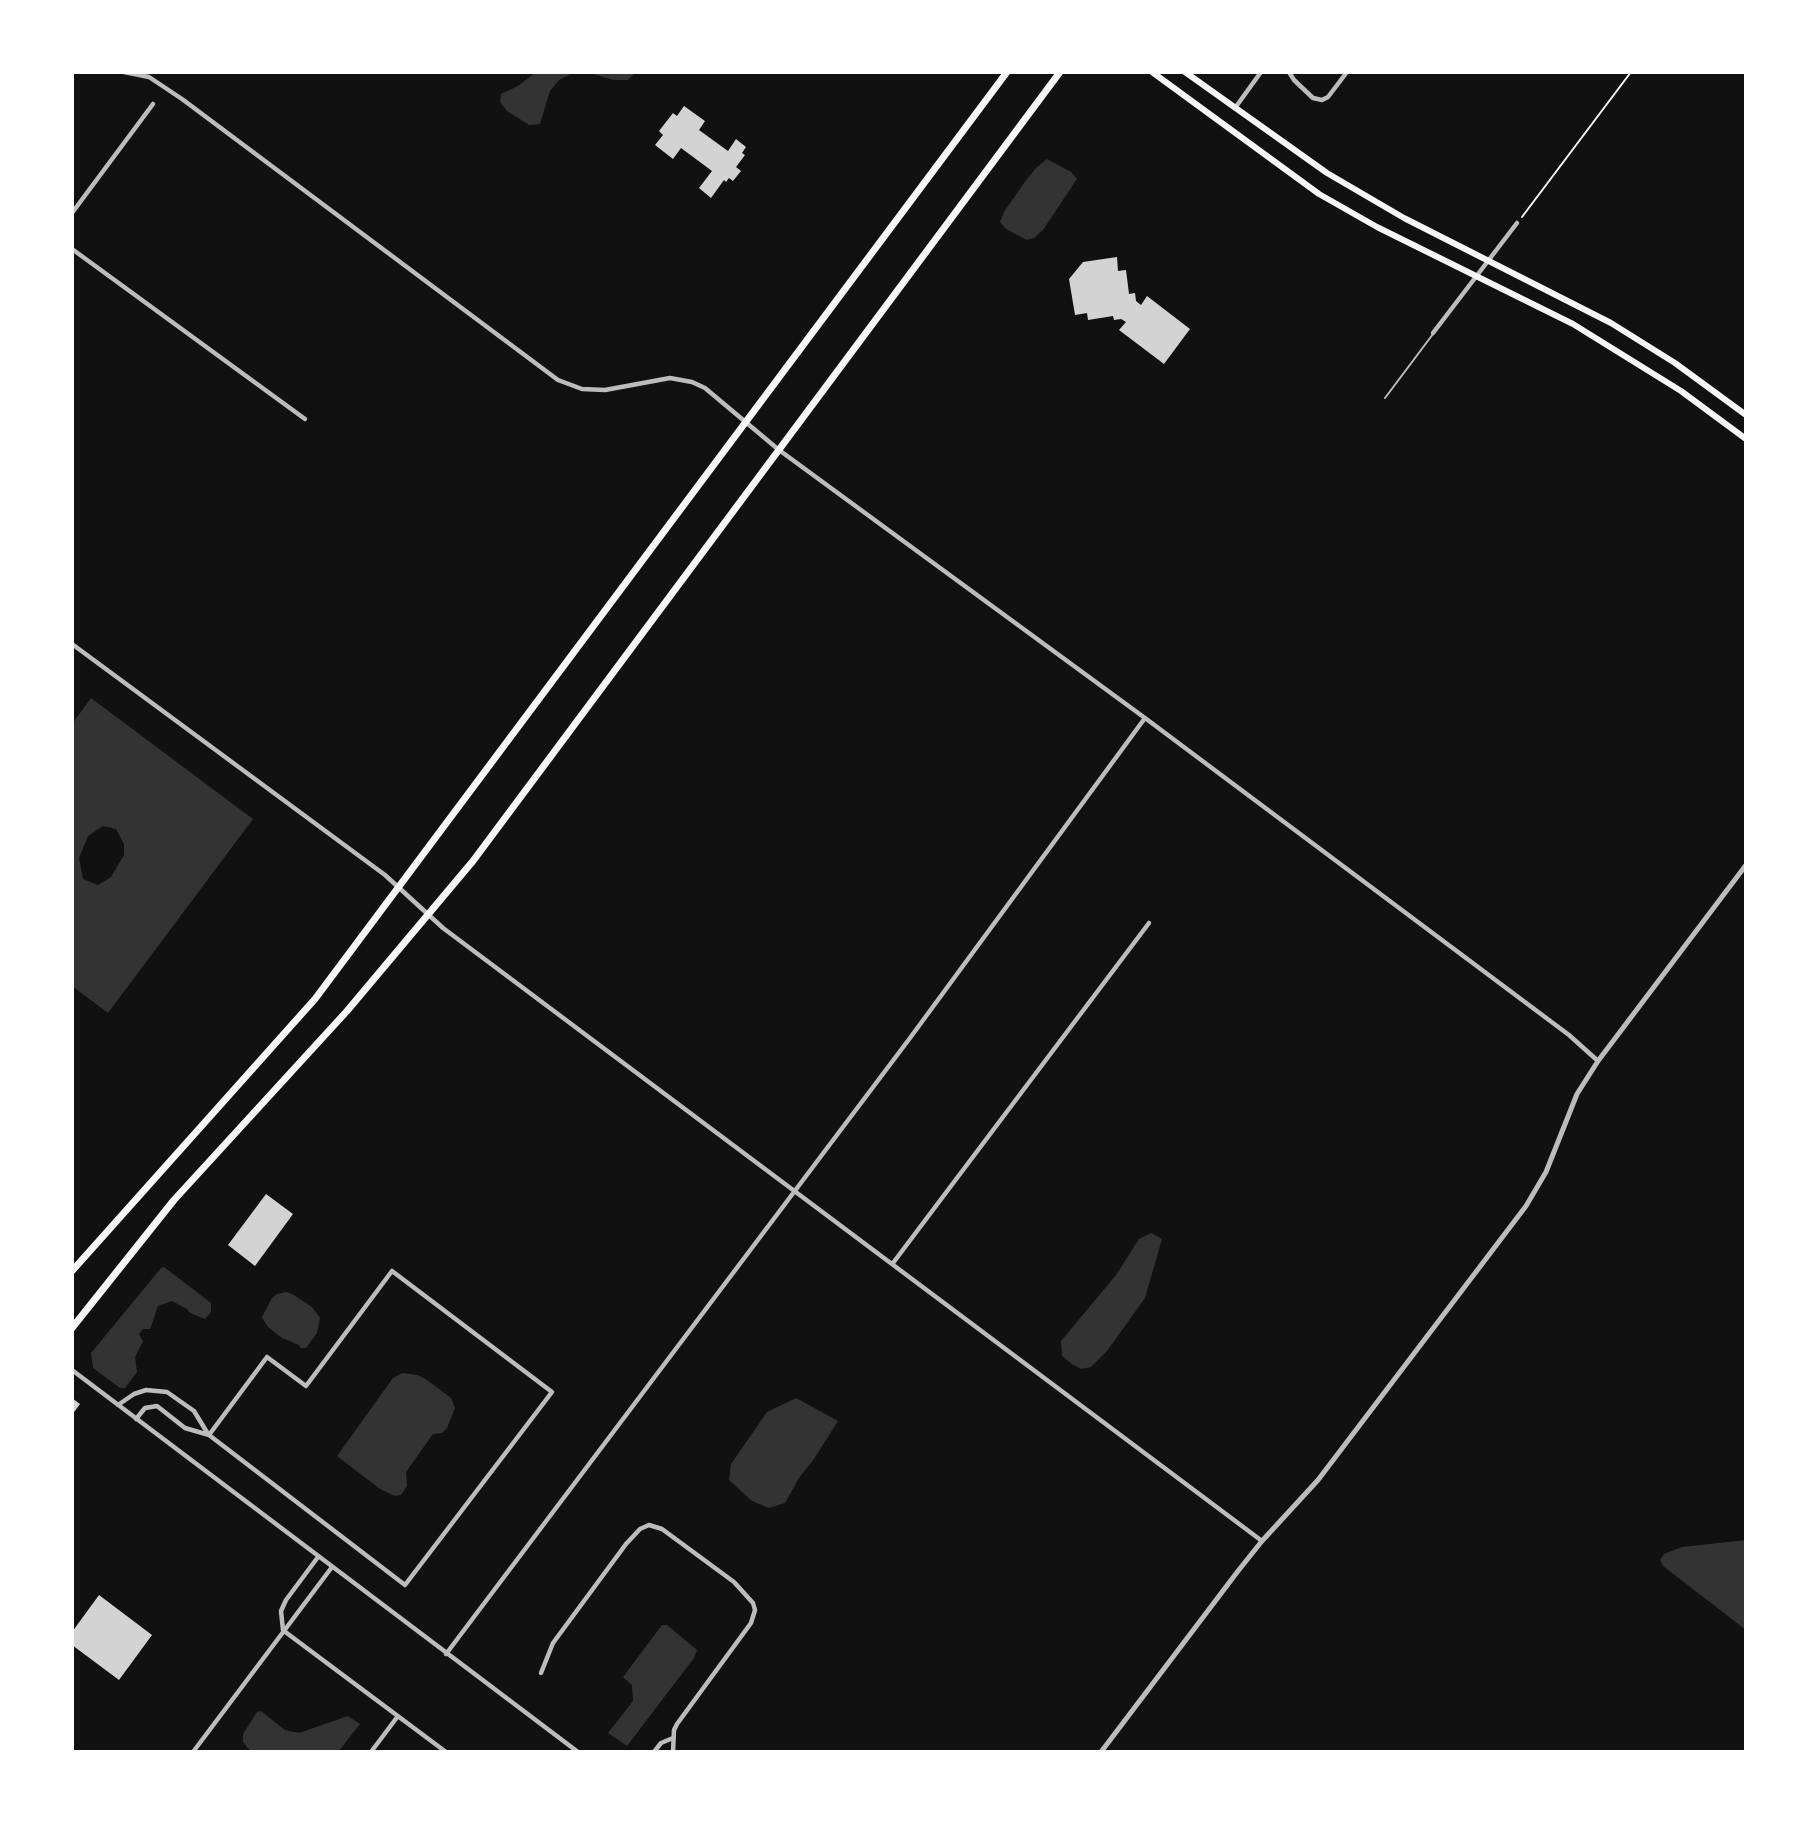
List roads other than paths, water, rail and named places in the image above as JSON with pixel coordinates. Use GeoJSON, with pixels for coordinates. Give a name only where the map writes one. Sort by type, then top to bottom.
{"type":"FeatureCollection","features":[{"type":"Feature","properties":{"kind":"main road"},"geometry":{"type":"LineString","coordinates":[[72,1271],[295,1023],[400,888],[1007,72]]}},
{"type":"Feature","properties":{"kind":"main road"},"geometry":{"type":"LineString","coordinates":[[72,1328],[174,1200],[347,1011],[429,915],[507,816],[1060,72]]}},
{"type":"Feature","properties":{"kind":"main road"},"geometry":{"type":"LineString","coordinates":[[1152,72],[1319,194],[1377,227],[1573,324],[1681,391],[1746,439]]}},
{"type":"Feature","properties":{"kind":"main road"},"geometry":{"type":"LineString","coordinates":[[1185,72],[1327,173],[1404,218],[1621,330],[1675,363],[1746,415]]}},
{"type":"Feature","properties":{"kind":"street"},"geometry":{"type":"LineString","coordinates":[[124,72],[149,77],[182,99],[558,380],[582,389],[605,390],[670,378],[692,382],[705,388],[779,450],[1146,718],[1548,1019],[1598,1061]]}},
{"type":"Feature","properties":{"kind":"street"},"geometry":{"type":"LineString","coordinates":[[1234,108],[1261,72]]}},
{"type":"Feature","properties":{"kind":"street"},"geometry":{"type":"LineString","coordinates":[[1289,72],[1313,98],[1322,100],[1328,97],[1347,72]]}},
{"type":"Feature","properties":{"kind":"street"},"geometry":{"type":"LineString","coordinates":[[72,213],[153,104]]}},
{"type":"Feature","properties":{"kind":"street"},"geometry":{"type":"LineString","coordinates":[[1433,333],[1517,223]]}},
{"type":"Feature","properties":{"kind":"street"},"geometry":{"type":"LineString","coordinates":[[72,249],[306,419]]}},
{"type":"Feature","properties":{"kind":"street"},"geometry":{"type":"LineString","coordinates":[[72,644],[400,888],[429,915],[651,1085],[1262,1541]]}},
{"type":"Feature","properties":{"kind":"street"},"geometry":{"type":"LineString","coordinates":[[446,1654],[910,1038],[1146,718]]}},
{"type":"Feature","properties":{"kind":"street"},"geometry":{"type":"LineString","coordinates":[[1101,1752],[1262,1541],[1318,1480],[1526,1206],[1546,1172],[1577,1094],[1598,1061],[1746,865]]}},
{"type":"Feature","properties":{"kind":"street"},"geometry":{"type":"LineString","coordinates":[[893,1264],[1149,923]]}},
{"type":"Feature","properties":{"kind":"street"},"geometry":{"type":"LineString","coordinates":[[118,1405],[134,1394],[146,1390],[167,1392],[194,1411],[209,1435],[405,1585],[552,1392],[392,1271],[306,1386],[267,1357],[209,1435]]}},
{"type":"Feature","properties":{"kind":"street"},"geometry":{"type":"LineString","coordinates":[[72,1370],[578,1752]]}},
{"type":"Feature","properties":{"kind":"street"},"geometry":{"type":"LineString","coordinates":[[136,1419],[145,1408],[157,1406],[185,1429],[209,1435]]}},
{"type":"Feature","properties":{"kind":"street"},"geometry":{"type":"LineString","coordinates":[[541,1672],[553,1643],[626,1544],[640,1529],[649,1525],[663,1529],[734,1582],[753,1603],[755,1610],[751,1623],[677,1724],[673,1752]]}},
{"type":"Feature","properties":{"kind":"street"},"geometry":{"type":"LineString","coordinates":[[318,1557],[286,1600],[281,1611],[284,1631],[446,1752]]}},
{"type":"Feature","properties":{"kind":"street"},"geometry":{"type":"LineString","coordinates":[[193,1752],[332,1567]]}},
{"type":"Feature","properties":{"kind":"street"},"geometry":{"type":"LineString","coordinates":[[372,1752],[398,1716]]}},
{"type":"Feature","properties":{"kind":"street"},"geometry":{"type":"LineString","coordinates":[[654,1752],[661,1743],[673,1738]]}},
{"type":"Feature","properties":{"kind":"lane"},"geometry":{"type":"LineString","coordinates":[[1385,398],[1433,333]]}}]}
